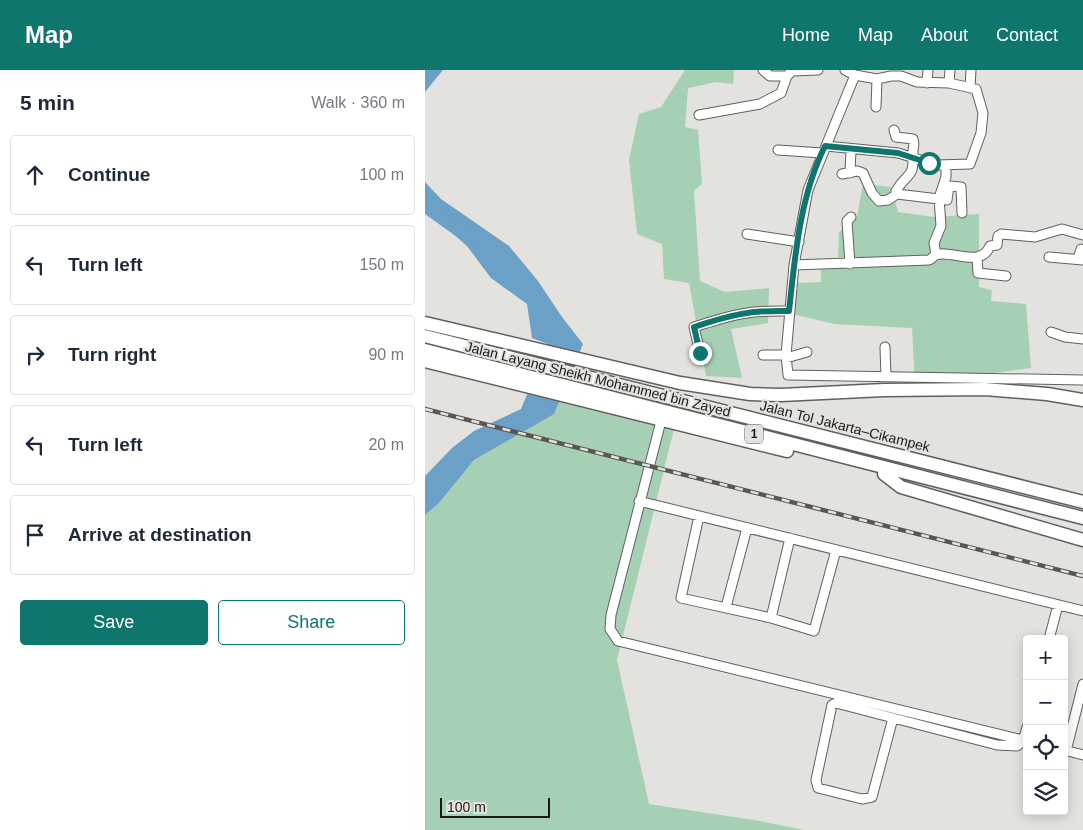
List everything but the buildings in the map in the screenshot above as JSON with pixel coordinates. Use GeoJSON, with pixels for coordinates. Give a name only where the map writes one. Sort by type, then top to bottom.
{"type":"FeatureCollection","features":[{"type":"Feature","properties":{"kind":"highway"},"geometry":{"type":"LineString","coordinates":[[425,323],[680,382],[750,394],[985,389],[1047,394],[1083,400]]}},
{"type":"Feature","properties":{"kind":"highway","name":"Jalan Tol Jakarta–Cikampek"},"geometry":{"type":"LineString","coordinates":[[425,336],[1083,502]]}},
{"type":"Feature","properties":{"kind":"highway","name":"Jalan Layang Sheikh Mohammed bin Zayed"},"geometry":{"type":"LineString","coordinates":[[425,343],[1083,506]]}},
{"type":"Feature","properties":{"kind":"highway","name":"Jalan Layang Sheikh Mohammed bin Zayed"},"geometry":{"type":"LineString","coordinates":[[425,350],[1083,518]]}},
{"type":"Feature","properties":{"kind":"highway","name":"1"},"geometry":{"type":"LineString","coordinates":[[425,361],[1083,524]]}},
{"type":"Feature","properties":{"kind":"highway"},"geometry":{"type":"LineString","coordinates":[[885,474],[901,487],[1083,540]]}},
{"type":"Feature","properties":{"kind":"street"},"geometry":{"type":"LineString","coordinates":[[763,70],[770,76],[787,76]]}},
{"type":"Feature","properties":{"kind":"street"},"geometry":{"type":"LineString","coordinates":[[699,116],[768,100],[784,90],[787,76],[792,71],[818,70]]}},
{"type":"Feature","properties":{"kind":"street"},"geometry":{"type":"LineString","coordinates":[[777,150],[851,149],[898,153],[946,166],[970,164],[973,160],[981,133],[983,113],[979,102],[979,91],[949,83],[917,82],[902,73],[877,80],[855,75],[845,70]]}},
{"type":"Feature","properties":{"kind":"street"},"geometry":{"type":"LineString","coordinates":[[927,83],[928,70]]}},
{"type":"Feature","properties":{"kind":"street"},"geometry":{"type":"LineString","coordinates":[[949,83],[950,70]]}},
{"type":"Feature","properties":{"kind":"street"},"geometry":{"type":"LineString","coordinates":[[971,70],[971,88]]}},
{"type":"Feature","properties":{"kind":"street"},"geometry":{"type":"LineString","coordinates":[[855,75],[808,190],[794,265],[786,356],[787,373],[790,376],[1083,380]]}},
{"type":"Feature","properties":{"kind":"street"},"geometry":{"type":"LineString","coordinates":[[876,107],[877,80]]}},
{"type":"Feature","properties":{"kind":"street"},"geometry":{"type":"LineString","coordinates":[[895,130],[896,137],[913,139],[915,159],[911,174],[901,183],[896,191],[897,194]]}},
{"type":"Feature","properties":{"kind":"street"},"geometry":{"type":"LineString","coordinates":[[851,149],[846,173],[857,171],[863,174],[872,193],[879,201],[888,200],[897,194],[947,200],[949,186],[961,187],[962,213]]}},
{"type":"Feature","properties":{"kind":"street"},"geometry":{"type":"LineString","coordinates":[[936,255],[934,243],[941,226],[939,198],[946,177],[946,166]]}},
{"type":"Feature","properties":{"kind":"street"},"geometry":{"type":"LineString","coordinates":[[850,264],[847,221],[851,217]]}},
{"type":"Feature","properties":{"kind":"street"},"geometry":{"type":"LineString","coordinates":[[794,265],[931,260],[936,255],[977,257],[986,254],[990,246],[997,245],[998,236],[1001,234],[1035,237],[1062,229],[1083,235]]}},
{"type":"Feature","properties":{"kind":"street"},"geometry":{"type":"LineString","coordinates":[[747,234],[799,242]]}},
{"type":"Feature","properties":{"kind":"street"},"geometry":{"type":"LineString","coordinates":[[1049,257],[1081,260],[1081,249]]}},
{"type":"Feature","properties":{"kind":"street"},"geometry":{"type":"LineString","coordinates":[[977,257],[978,273],[1006,276]]}},
{"type":"Feature","properties":{"kind":"street"},"geometry":{"type":"LineString","coordinates":[[700,353],[694,327],[723,316],[750,311],[789,311]]}},
{"type":"Feature","properties":{"kind":"street"},"geometry":{"type":"LineString","coordinates":[[1051,332],[1065,337],[1083,339]]}},
{"type":"Feature","properties":{"kind":"street"},"geometry":{"type":"LineString","coordinates":[[885,347],[886,377]]}},
{"type":"Feature","properties":{"kind":"street"},"geometry":{"type":"LineString","coordinates":[[763,355],[786,356],[807,352]]}},
{"type":"Feature","properties":{"kind":"street"},"geometry":{"type":"LineString","coordinates":[[661,421],[639,501],[610,623],[612,634],[618,641],[1023,741]]}},
{"type":"Feature","properties":{"kind":"street"},"geometry":{"type":"LineString","coordinates":[[639,501],[1083,611]]}},
{"type":"Feature","properties":{"kind":"street"},"geometry":{"type":"LineString","coordinates":[[699,516],[681,598],[771,618],[814,631],[836,550]]}},
{"type":"Feature","properties":{"kind":"street"},"geometry":{"type":"LineString","coordinates":[[726,607],[747,528]]}},
{"type":"Feature","properties":{"kind":"street"},"geometry":{"type":"LineString","coordinates":[[771,618],[790,538]]}},
{"type":"Feature","properties":{"kind":"street"},"geometry":{"type":"LineString","coordinates":[[1050,635],[1057,605]]}},
{"type":"Feature","properties":{"kind":"street"},"geometry":{"type":"LineString","coordinates":[[1068,740],[1083,684]]}},
{"type":"Feature","properties":{"kind":"street"},"geometry":{"type":"LineString","coordinates":[[893,718],[872,797],[862,799],[818,788],[815,780],[833,704],[893,718],[997,745],[1017,746],[1023,742]]}},
{"type":"Feature","properties":{"kind":"street"},"geometry":{"type":"LineString","coordinates":[[1068,752],[1083,755]]}},
{"type":"Feature","properties":{"kind":"green space"},"geometry":{"type":"Polygon","coordinates":[[[685,70],[734,70],[733,84],[716,82],[688,88],[685,127],[698,130],[702,184],[694,191],[700,281],[725,292],[769,288],[768,323],[731,329],[742,378],[706,376],[689,283],[664,279],[662,244],[637,234],[629,160],[639,114],[661,107],[685,70]]]}},
{"type":"Feature","properties":{"kind":"green space"},"geometry":{"type":"Polygon","coordinates":[[[863,184],[891,187],[898,212],[934,217],[979,214],[979,287],[992,290],[991,301],[1026,304],[1031,368],[915,384],[912,328],[834,324],[792,314],[794,283],[821,282],[821,263],[838,259],[839,232],[857,217],[863,184]]]}},
{"type":"Feature","properties":{"kind":"green space"},"geometry":{"type":"Polygon","coordinates":[[[562,395],[675,425],[617,660],[649,804],[760,821],[804,830],[425,830],[425,515],[439,503],[474,460],[554,413],[562,395]]]}},
{"type":"Feature","properties":{"kind":"water"},"geometry":{"type":"Polygon","coordinates":[[[425,70],[443,70],[425,92],[425,70]]]}},
{"type":"Feature","properties":{"kind":"water"},"geometry":{"type":"Polygon","coordinates":[[[425,182],[441,199],[509,246],[538,281],[583,344],[554,414],[474,460],[439,503],[425,515],[425,476],[452,448],[474,431],[521,409],[548,344],[532,338],[527,304],[491,278],[464,242],[425,214],[425,182]]]}},
{"type":"Feature","properties":{"kind":"waterway"},"geometry":{"type":"LineString","coordinates":[[425,199],[474,243]]}},
{"type":"Feature","properties":{"kind":"railway"},"geometry":{"type":"LineString","coordinates":[[425,409],[1083,576]]}},
{"type":"Feature","properties":{"kind":"route"},"geometry":{"type":"LineString","coordinates":[[700,353],[694,327],[723,316],[750,311],[789,311],[794,265],[808,190],[825,146],[898,153],[929,163]]}}]}
